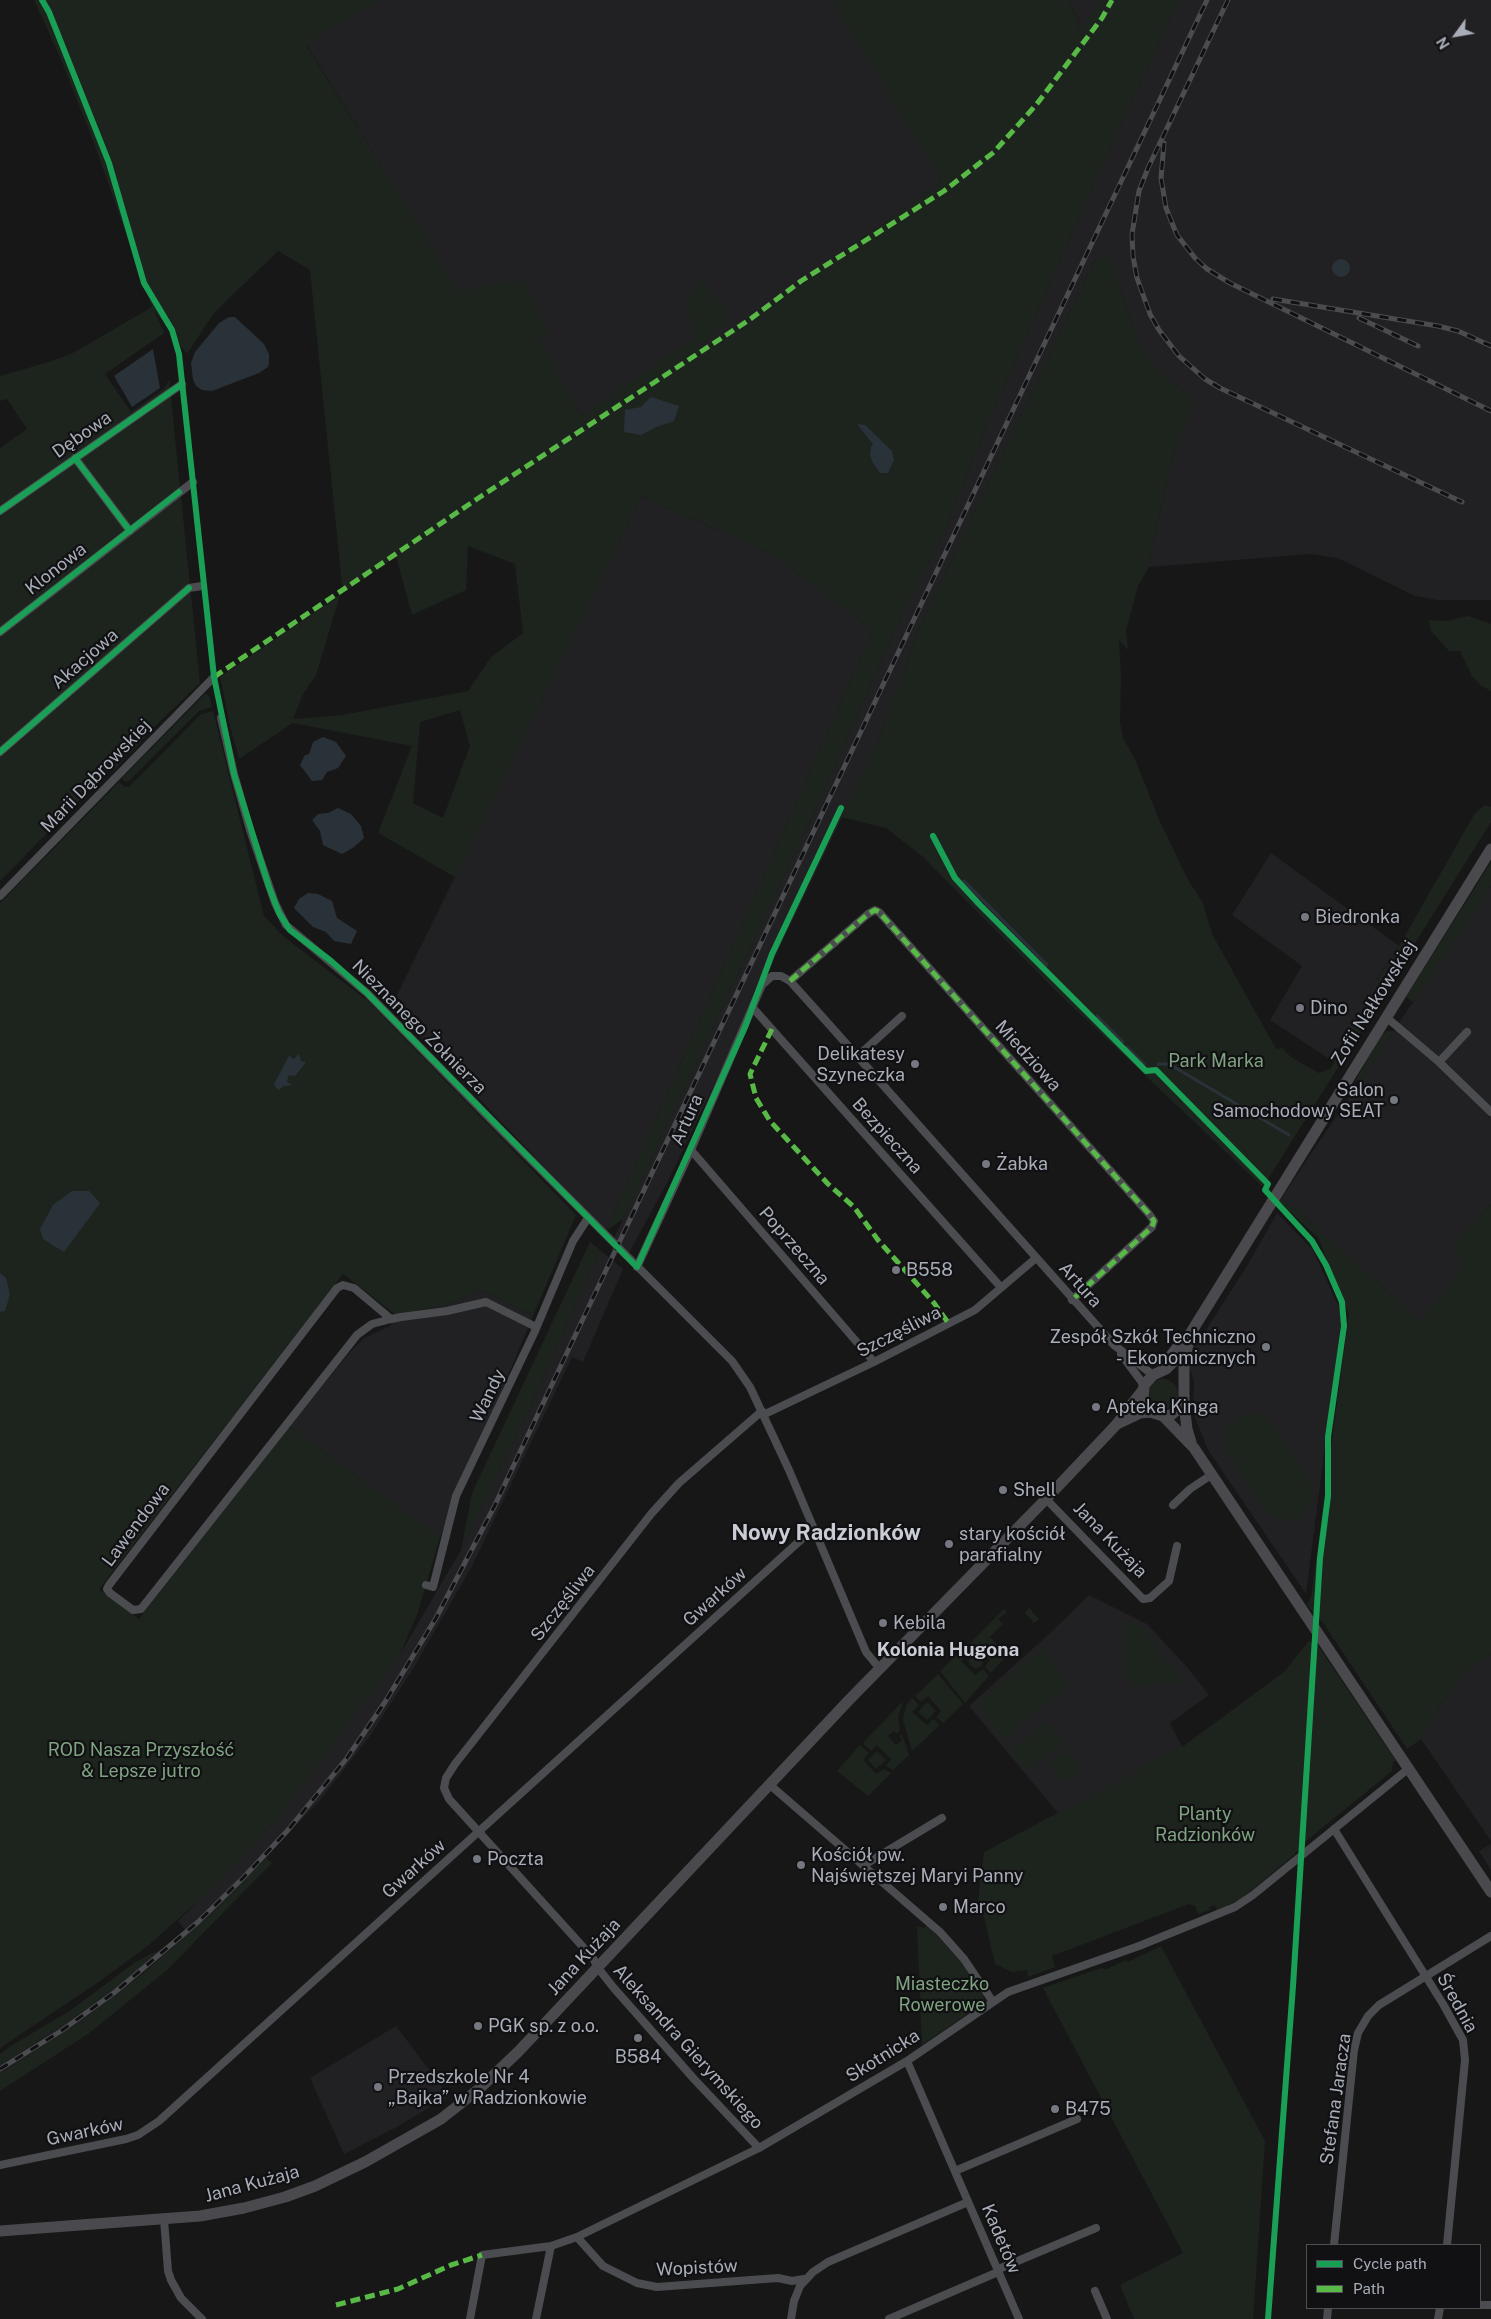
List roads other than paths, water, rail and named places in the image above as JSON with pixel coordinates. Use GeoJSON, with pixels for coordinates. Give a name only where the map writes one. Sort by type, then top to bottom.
{"type":"FeatureCollection","features":[{"type":"Feature","properties":{"kind":"street","name":"Dębowa"},"geometry":{"type":"LineString","coordinates":[[0,511],[182,384]]}},
{"type":"Feature","properties":{"kind":"street"},"geometry":{"type":"LineString","coordinates":[[75,458],[130,531]]}},
{"type":"Feature","properties":{"kind":"street","name":"Klonowa"},"geometry":{"type":"LineString","coordinates":[[0,632],[193,482]]}},
{"type":"Feature","properties":{"kind":"street","name":"Akacjowa"},"geometry":{"type":"LineString","coordinates":[[0,752],[190,588],[202,586]]}},
{"type":"Feature","properties":{"kind":"street","name":"Marii Dąbrowskiej"},"geometry":{"type":"LineString","coordinates":[[0,896],[214,677]]}},
{"type":"Feature","properties":{"kind":"street","name":"Nieznanego Żołnierza"},"geometry":{"type":"LineString","coordinates":[[221,718],[250,830],[275,904],[286,925],[368,993],[588,1218],[732,1361],[742,1374],[763,1413],[866,1652],[880,1669]]}},
{"type":"Feature","properties":{"kind":"street","name":"Zofii Nałkowskiej"},"geometry":{"type":"LineString","coordinates":[[1157,1374],[1172,1363],[1491,849]]}},
{"type":"Feature","properties":{"kind":"street","name":"Miedziowa"},"geometry":{"type":"LineString","coordinates":[[790,981],[875,910],[881,914],[1154,1221],[1152,1226],[1072,1300]]}},
{"type":"Feature","properties":{"kind":"street","name":"Artura"},"geometry":{"type":"LineString","coordinates":[[637,1267],[691,1150],[762,984],[767,978],[776,976],[790,981],[1072,1300],[1117,1348],[1134,1361],[1157,1374]]}},
{"type":"Feature","properties":{"kind":"street","name":"Bezpieczna"},"geometry":{"type":"LineString","coordinates":[[753,1008],[998,1284]]}},
{"type":"Feature","properties":{"kind":"street"},"geometry":{"type":"LineString","coordinates":[[858,1056],[902,1016]]}},
{"type":"Feature","properties":{"kind":"street"},"geometry":{"type":"LineString","coordinates":[[1386,1017],[1440,1062],[1491,1112]]}},
{"type":"Feature","properties":{"kind":"street"},"geometry":{"type":"LineString","coordinates":[[1440,1062],[1467,1032]]}},
{"type":"Feature","properties":{"kind":"street","name":"Poprzeczna"},"geometry":{"type":"LineString","coordinates":[[691,1150],[874,1362]]}},
{"type":"Feature","properties":{"kind":"street","name":"Wandy"},"geometry":{"type":"LineString","coordinates":[[426,1585],[433,1587],[456,1496],[536,1327],[573,1241],[588,1218]]}},
{"type":"Feature","properties":{"kind":"street","name":"Szczęśliwa"},"geometry":{"type":"LineString","coordinates":[[478,1831],[449,1799],[444,1788],[446,1778],[455,1764],[661,1502],[679,1484],[763,1413],[874,1362],[975,1310],[1036,1258]]}},
{"type":"Feature","properties":{"kind":"street","name":"Lawendowa"},"geometry":{"type":"LineString","coordinates":[[391,1320],[354,1288],[343,1285],[337,1288],[109,1585],[107,1589],[110,1593],[133,1610],[141,1609],[357,1335],[372,1324],[486,1302],[536,1327]]}},
{"type":"Feature","properties":{"kind":"street"},"geometry":{"type":"LineString","coordinates":[[1134,1361],[1149,1363],[1168,1357],[1193,1329]]}},
{"type":"Feature","properties":{"kind":"street"},"geometry":{"type":"LineString","coordinates":[[1193,1329],[1184,1360],[1184,1404],[1187,1429],[1194,1448]]}},
{"type":"Feature","properties":{"kind":"street","name":"Artura"},"geometry":{"type":"LineString","coordinates":[[1117,1348],[1143,1388]]}},
{"type":"Feature","properties":{"kind":"street"},"geometry":{"type":"LineString","coordinates":[[1185,1390],[1177,1378],[1166,1373],[1157,1374],[1143,1388],[1143,1399],[1150,1412],[1163,1416],[1194,1448],[1491,1892]]}},
{"type":"Feature","properties":{"kind":"street","name":"Jana Kużaja"},"geometry":{"type":"LineString","coordinates":[[0,2231],[220,2213],[285,2197],[365,2162],[422,2130],[459,2105],[500,2070],[880,1669],[1046,1499],[1116,1424],[1143,1388]]}},
{"type":"Feature","properties":{"kind":"street"},"geometry":{"type":"LineString","coordinates":[[1163,1416],[1171,1414],[1184,1404]]}},
{"type":"Feature","properties":{"kind":"street","name":"Jana Kużaja"},"geometry":{"type":"LineString","coordinates":[[1116,1424],[1150,1412]]}},
{"type":"Feature","properties":{"kind":"street"},"geometry":{"type":"LineString","coordinates":[[1174,1505],[1190,1489],[1211,1474]]}},
{"type":"Feature","properties":{"kind":"street","name":"Jana Kużaja"},"geometry":{"type":"LineString","coordinates":[[1046,1499],[1143,1599],[1150,1598],[1169,1581],[1177,1546]]}},
{"type":"Feature","properties":{"kind":"street","name":"Gwarków"},"geometry":{"type":"LineString","coordinates":[[0,2165],[126,2140],[149,2128],[814,1528]]}},
{"type":"Feature","properties":{"kind":"street","name":"Skotnicka"},"geometry":{"type":"LineString","coordinates":[[470,2319],[482,2255],[551,2246],[577,2237],[759,2148],[907,2061],[993,2002],[1014,1990],[1139,1946],[1235,1907],[1253,1895],[1408,1770]]}},
{"type":"Feature","properties":{"kind":"street"},"geometry":{"type":"LineString","coordinates":[[770,1785],[864,1865],[952,1944],[993,2002]]}},
{"type":"Feature","properties":{"kind":"street"},"geometry":{"type":"LineString","coordinates":[[864,1865],[942,1818]]}},
{"type":"Feature","properties":{"kind":"street","name":"Średnia"},"geometry":{"type":"LineString","coordinates":[[1334,1829],[1460,2033],[1466,2054],[1447,2244]]}},
{"type":"Feature","properties":{"kind":"street","name":"Aleksandra Gierymskiego"},"geometry":{"type":"LineString","coordinates":[[478,1831],[593,1958],[598,1968],[694,2079],[759,2148]]}},
{"type":"Feature","properties":{"kind":"street","name":"Stefana Jaracza"},"geometry":{"type":"LineString","coordinates":[[1334,2244],[1354,2050],[1358,2033],[1368,2016],[1379,2004],[1491,1936]]}},
{"type":"Feature","properties":{"kind":"street","name":"Kadetów"},"geometry":{"type":"LineString","coordinates":[[907,2061],[1019,2319]]}},
{"type":"Feature","properties":{"kind":"street"},"geometry":{"type":"LineString","coordinates":[[955,2171],[1077,2120]]}},
{"type":"Feature","properties":{"kind":"street"},"geometry":{"type":"LineString","coordinates":[[791,2319],[794,2301],[804,2279],[828,2262],[968,2202]]}},
{"type":"Feature","properties":{"kind":"street"},"geometry":{"type":"LineString","coordinates":[[164,2219],[171,2280],[182,2298],[202,2319]]}},
{"type":"Feature","properties":{"kind":"street"},"geometry":{"type":"LineString","coordinates":[[889,2319],[998,2272],[1001,2268],[1096,2228]]}},
{"type":"Feature","properties":{"kind":"street","name":"Wopistów"},"geometry":{"type":"LineString","coordinates":[[577,2237],[603,2266],[637,2283],[657,2287],[778,2278],[792,2281],[804,2279]]}},
{"type":"Feature","properties":{"kind":"street"},"geometry":{"type":"LineString","coordinates":[[536,2319],[551,2246]]}},
{"type":"Feature","properties":{"kind":"street"},"geometry":{"type":"LineString","coordinates":[[1095,2291],[1107,2319]]}},
{"type":"Feature","properties":{"kind":"waterway"},"geometry":{"type":"LineString","coordinates":[[964,881],[1047,965]]}},
{"type":"Feature","properties":{"kind":"waterway"},"geometry":{"type":"LineString","coordinates":[[1097,1016],[1123,1042]]}},
{"type":"Feature","properties":{"kind":"waterway"},"geometry":{"type":"LineString","coordinates":[[1127,1047],[1144,1064]]}},
{"type":"Feature","properties":{"kind":"waterway"},"geometry":{"type":"LineString","coordinates":[[1158,1064],[1169,1064],[1289,1135]]}},
{"type":"Feature","properties":{"kind":"railway"},"geometry":{"type":"LineString","coordinates":[[0,2069],[61,2031],[115,1992],[198,1922],[243,1878],[288,1830],[347,1758],[385,1702],[436,1618],[494,1507],[1207,0]]}},
{"type":"Feature","properties":{"kind":"railway"},"geometry":{"type":"LineString","coordinates":[[1228,0],[1148,168],[1139,191],[1132,234],[1133,256],[1137,278],[1150,314],[1159,330],[1179,356],[1205,379],[1220,388],[1462,502]]}},
{"type":"Feature","properties":{"kind":"railway"},"geometry":{"type":"LineString","coordinates":[[1164,143],[1161,178],[1166,208],[1177,235],[1195,258],[1207,269],[1230,283],[1491,411]]}},
{"type":"Feature","properties":{"kind":"railway"},"geometry":{"type":"LineString","coordinates":[[1273,299],[1438,326],[1458,331],[1491,346]]}},
{"type":"Feature","properties":{"kind":"railway"},"geometry":{"type":"LineString","coordinates":[[1359,318],[1418,346]]}},
{"type":"Feature","properties":{"kind":"place","name":"Biedronka"},"geometry":{"type":"Point","coordinates":[1305,917]}},
{"type":"Feature","properties":{"kind":"place","name":"Dino"},"geometry":{"type":"Point","coordinates":[1300,1008]}},
{"type":"Feature","properties":{"kind":"place","name":"Delikatesy Szyneczka"},"geometry":{"type":"Point","coordinates":[915,1064]}},
{"type":"Feature","properties":{"kind":"place","name":"Salon Samochodowy SEAT"},"geometry":{"type":"Point","coordinates":[1394,1100]}},
{"type":"Feature","properties":{"kind":"place","name":"Żabka"},"geometry":{"type":"Point","coordinates":[986,1164]}},
{"type":"Feature","properties":{"kind":"place","name":"B558"},"geometry":{"type":"Point","coordinates":[896,1270]}},
{"type":"Feature","properties":{"kind":"place","name":"Zespół Szkół Techniczno - Ekonomicznych"},"geometry":{"type":"Point","coordinates":[1266,1347]}},
{"type":"Feature","properties":{"kind":"place","name":"Apteka Kinga"},"geometry":{"type":"Point","coordinates":[1096,1407]}},
{"type":"Feature","properties":{"kind":"place","name":"Shell"},"geometry":{"type":"Point","coordinates":[1003,1490]}},
{"type":"Feature","properties":{"kind":"place","name":"stary kościół parafialny"},"geometry":{"type":"Point","coordinates":[949,1544]}},
{"type":"Feature","properties":{"kind":"place","name":"Kebila"},"geometry":{"type":"Point","coordinates":[883,1623]}},
{"type":"Feature","properties":{"kind":"place","name":"Poczta"},"geometry":{"type":"Point","coordinates":[477,1859]}},
{"type":"Feature","properties":{"kind":"place","name":"Kościół pw. Najświętszej Maryi Panny"},"geometry":{"type":"Point","coordinates":[801,1865]}},
{"type":"Feature","properties":{"kind":"place","name":"Marco"},"geometry":{"type":"Point","coordinates":[943,1907]}},
{"type":"Feature","properties":{"kind":"place","name":"PGK sp. z o.o."},"geometry":{"type":"Point","coordinates":[478,2026]}},
{"type":"Feature","properties":{"kind":"place","name":"B584"},"geometry":{"type":"Point","coordinates":[638,2038]}},
{"type":"Feature","properties":{"kind":"place","name":"Przedszkole Nr 4 „Bajka” w Radzionkowie"},"geometry":{"type":"Point","coordinates":[378,2087]}},
{"type":"Feature","properties":{"kind":"place","name":"B475"},"geometry":{"type":"Point","coordinates":[1055,2109]}},
{"type":"Feature","properties":{"kind":"district","name":"Nowy Radzionków"},"geometry":{"type":"Point","coordinates":[826,1533]}},
{"type":"Feature","properties":{"kind":"district","name":"Kolonia Hugona"},"geometry":{"type":"Point","coordinates":[948,1650]}},
{"type":"Feature","properties":{"kind":"park label","name":"Park Marka"},"geometry":{"type":"Point","coordinates":[1216,1061]}},
{"type":"Feature","properties":{"kind":"park label","name":"ROD Nasza Przyszłość & Lepsze jutro"},"geometry":{"type":"Point","coordinates":[141,1760]}},
{"type":"Feature","properties":{"kind":"park label","name":"Planty Radzionków"},"geometry":{"type":"Point","coordinates":[1205,1824]}},
{"type":"Feature","properties":{"kind":"park label","name":"Miasteczko Rowerowe"},"geometry":{"type":"Point","coordinates":[942,1994]}}]}
